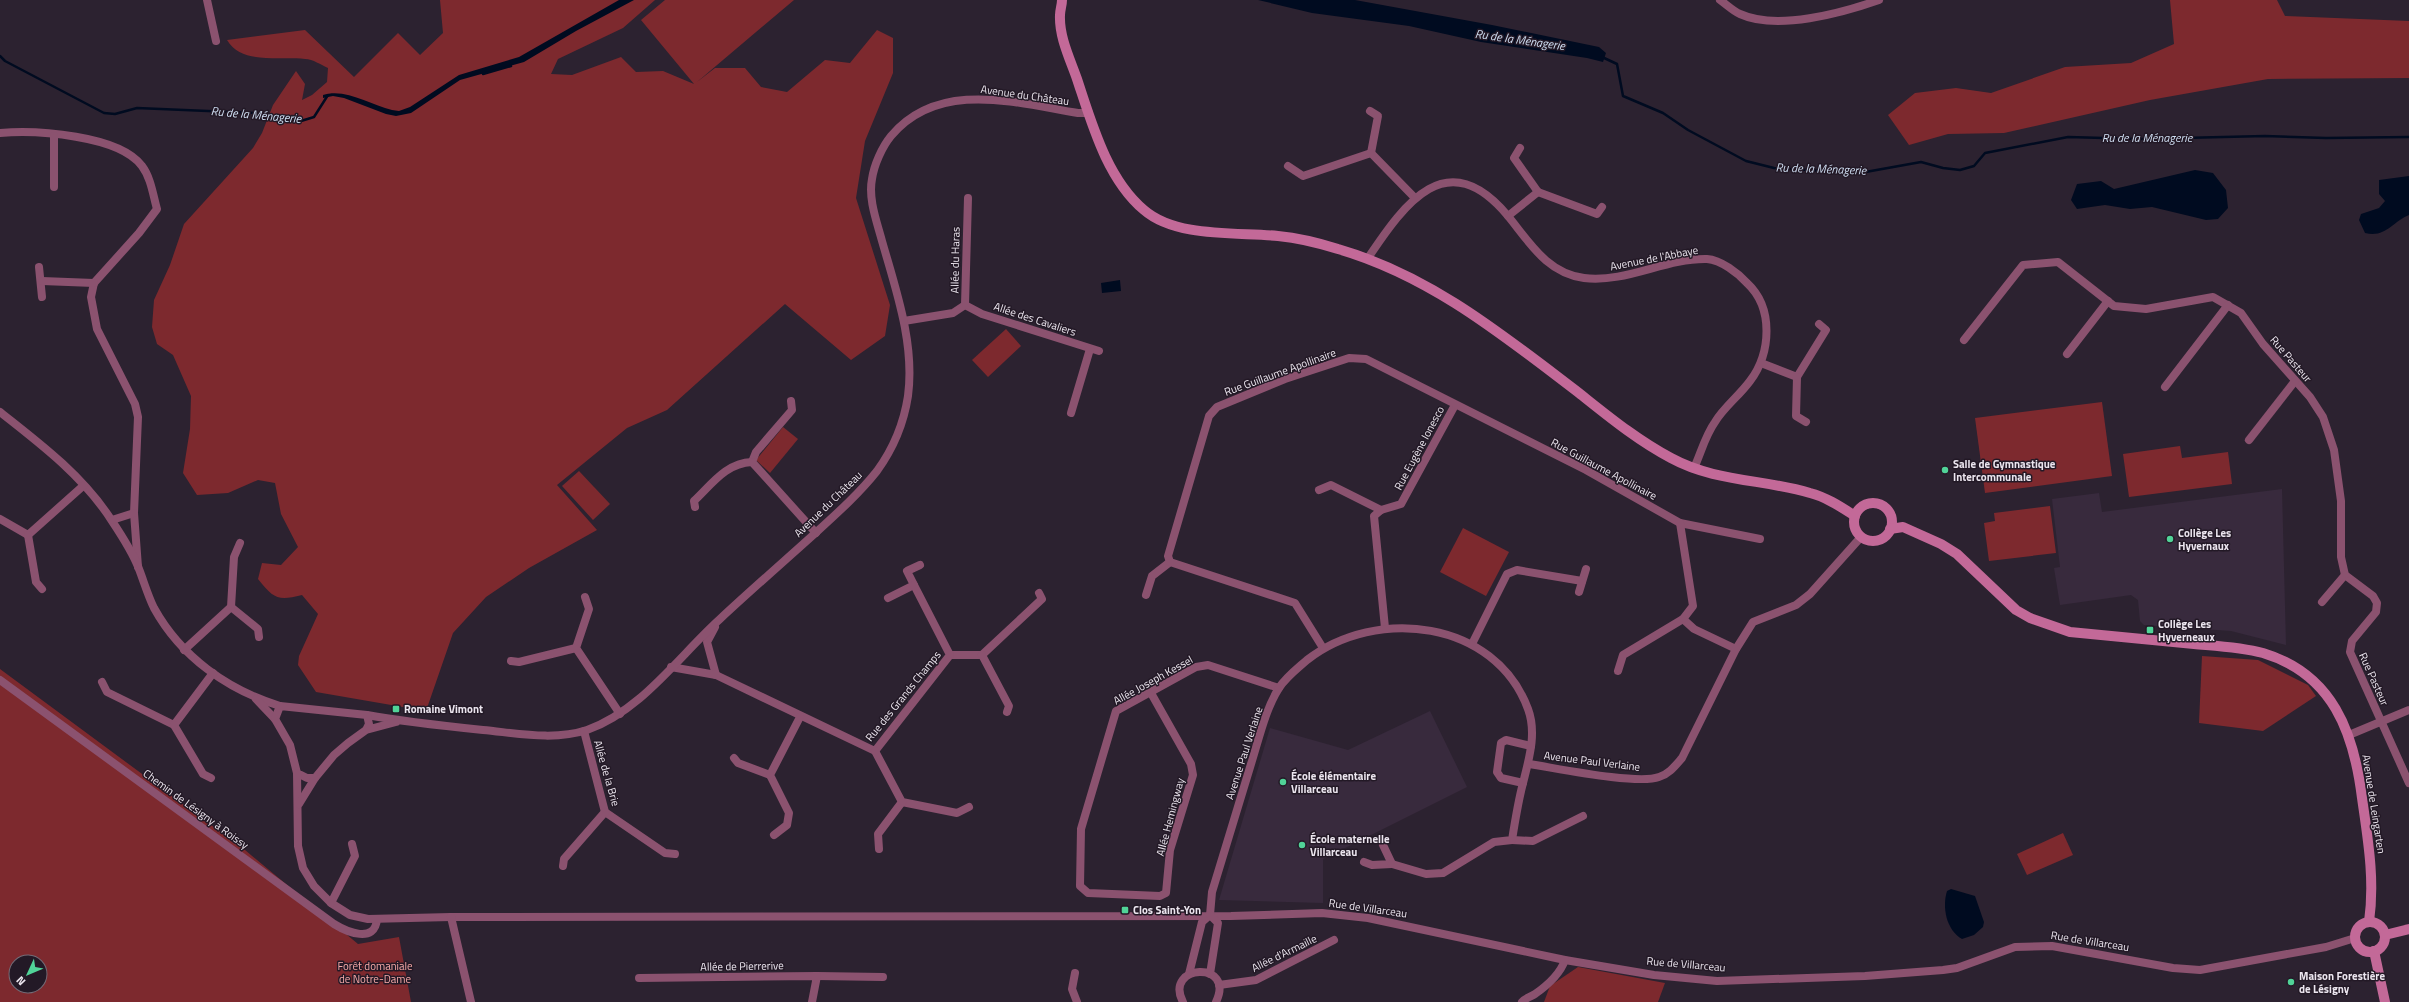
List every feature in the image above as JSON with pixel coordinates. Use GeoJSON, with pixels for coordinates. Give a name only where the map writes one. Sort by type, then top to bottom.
{"type":"FeatureCollection","features":[{"type":"Feature","properties":{"kind":"street"},"geometry":{"type":"LineString","coordinates":[[207,0],[216,41]]}},
{"type":"Feature","properties":{"kind":"street"},"geometry":{"type":"LineString","coordinates":[[1062,0],[1060,16],[1063,39],[1105,154],[1124,188],[1145,212],[1158,219],[1192,230],[1282,236],[1314,242],[1368,258],[1408,276],[1465,308],[1638,438],[1674,460],[1732,480],[1810,493],[1834,503],[1855,516]]}},
{"type":"Feature","properties":{"kind":"street"},"geometry":{"type":"LineString","coordinates":[[1720,0],[1740,14],[1759,19],[1785,20],[1856,8],[1879,0]]}},
{"type":"Feature","properties":{"kind":"street","name":"Avenue du Château"},"geometry":{"type":"LineString","coordinates":[[256,698],[280,706],[367,715],[399,721],[552,736],[584,731],[620,714],[639,699],[718,621],[852,499],[877,470],[893,446],[908,395],[908,364],[904,321],[872,202],[871,179],[880,156],[891,137],[910,120],[931,108],[954,100],[983,98],[1078,113],[1089,113]]}},
{"type":"Feature","properties":{"kind":"street"},"geometry":{"type":"LineString","coordinates":[[1370,111],[1378,116],[1371,153]]}},
{"type":"Feature","properties":{"kind":"street"},"geometry":{"type":"LineString","coordinates":[[0,133],[96,140],[126,151],[143,167],[157,209],[139,233],[94,283],[91,297],[97,329],[135,404],[138,417],[134,513],[138,567]]}},
{"type":"Feature","properties":{"kind":"street"},"geometry":{"type":"LineString","coordinates":[[54,136],[54,187]]}},
{"type":"Feature","properties":{"kind":"street"},"geometry":{"type":"LineString","coordinates":[[1520,148],[1514,158],[1538,192],[1597,214],[1602,207]]}},
{"type":"Feature","properties":{"kind":"street"},"geometry":{"type":"LineString","coordinates":[[1288,166],[1303,176],[1371,153]]}},
{"type":"Feature","properties":{"kind":"street"},"geometry":{"type":"LineString","coordinates":[[1371,153],[1414,197]]}},
{"type":"Feature","properties":{"kind":"street","name":"Avenue de l'Abbaye"},"geometry":{"type":"LineString","coordinates":[[1368,258],[1386,231],[1414,197],[1439,184],[1458,182],[1476,188],[1493,200],[1508,216],[1536,253],[1566,274],[1602,278],[1709,259],[1726,266],[1756,291],[1768,327],[1761,363],[1750,382],[1714,423],[1694,468]]}},
{"type":"Feature","properties":{"kind":"street"},"geometry":{"type":"LineString","coordinates":[[1508,216],[1538,192]]}},
{"type":"Feature","properties":{"kind":"street","name":"Allée du Haras"},"geometry":{"type":"LineString","coordinates":[[904,321],[953,313],[965,306],[968,198]]}},
{"type":"Feature","properties":{"kind":"street","name":"Rue Pasteur"},"geometry":{"type":"LineString","coordinates":[[1964,340],[2023,265],[2058,262],[2114,306],[2146,309],[2213,297],[2241,313],[2263,344],[2295,381],[2323,417],[2334,450],[2341,501],[2342,557],[2345,574],[2373,596],[2377,603],[2376,612],[2352,641],[2350,652],[2381,722]]}},
{"type":"Feature","properties":{"kind":"street"},"geometry":{"type":"LineString","coordinates":[[39,267],[42,281],[42,297]]}},
{"type":"Feature","properties":{"kind":"street"},"geometry":{"type":"LineString","coordinates":[[42,281],[94,283]]}},
{"type":"Feature","properties":{"kind":"street"},"geometry":{"type":"LineString","coordinates":[[2067,354],[2108,301]]}},
{"type":"Feature","properties":{"kind":"street"},"geometry":{"type":"LineString","coordinates":[[2165,387],[2228,305]]}},
{"type":"Feature","properties":{"kind":"street","name":"Allée des Cavaliers"},"geometry":{"type":"LineString","coordinates":[[965,306],[982,314],[1099,351]]}},
{"type":"Feature","properties":{"kind":"street"},"geometry":{"type":"LineString","coordinates":[[1806,422],[1796,416],[1797,377],[1826,330],[1819,324]]}},
{"type":"Feature","properties":{"kind":"street"},"geometry":{"type":"LineString","coordinates":[[1071,413],[1090,349]]}},
{"type":"Feature","properties":{"kind":"street","name":"Rue Guillaume Apollinaire"},"geometry":{"type":"LineString","coordinates":[[1170,562],[1168,556],[1209,416],[1217,407],[1285,379],[1349,358],[1366,359],[1586,470],[1680,523],[1760,539]]}},
{"type":"Feature","properties":{"kind":"street"},"geometry":{"type":"LineString","coordinates":[[1761,363],[1797,377]]}},
{"type":"Feature","properties":{"kind":"street"},"geometry":{"type":"LineString","coordinates":[[2249,440],[2295,381]]}},
{"type":"Feature","properties":{"kind":"street"},"geometry":{"type":"LineString","coordinates":[[752,462],[756,452],[792,410],[791,401]]}},
{"type":"Feature","properties":{"kind":"street","name":"Rue Eugène Ionesco"},"geometry":{"type":"LineString","coordinates":[[1381,510],[1401,504],[1455,404]]}},
{"type":"Feature","properties":{"kind":"street"},"geometry":{"type":"LineString","coordinates":[[0,412],[67,467],[112,520],[138,567],[154,608],[184,650],[212,673],[256,698]]}},
{"type":"Feature","properties":{"kind":"street"},"geometry":{"type":"LineString","coordinates":[[695,507],[694,502],[725,470],[739,462],[752,462],[816,532]]}},
{"type":"Feature","properties":{"kind":"street"},"geometry":{"type":"LineString","coordinates":[[1319,490],[1331,485],[1381,510],[1374,516],[1385,628]]}},
{"type":"Feature","properties":{"kind":"street"},"geometry":{"type":"LineString","coordinates":[[28,535],[83,486]]}},
{"type":"Feature","properties":{"kind":"street"},"geometry":{"type":"LineString","coordinates":[[1877,504],[1890,514],[1890,529],[1883,538],[1878,540],[1861,537],[1855,527],[1855,516],[1862,507],[1877,504]]}},
{"type":"Feature","properties":{"kind":"street"},"geometry":{"type":"LineString","coordinates":[[112,520],[134,513]]}},
{"type":"Feature","properties":{"kind":"street"},"geometry":{"type":"LineString","coordinates":[[0,519],[28,535]]}},
{"type":"Feature","properties":{"kind":"street"},"geometry":{"type":"LineString","coordinates":[[1618,671],[1623,655],[1683,619],[1693,606],[1680,523]]}},
{"type":"Feature","properties":{"kind":"street","name":"Avenue de Leingarten"},"geometry":{"type":"LineString","coordinates":[[1890,529],[1903,527],[1941,544],[1957,554],[2016,610],[2030,618],[2054,627],[2070,632],[2246,649],[2277,659],[2305,674],[2322,689],[2336,707],[2349,735],[2360,783],[2372,869],[2369,922]]}},
{"type":"Feature","properties":{"kind":"street"},"geometry":{"type":"LineString","coordinates":[[28,535],[36,582],[42,589]]}},
{"type":"Feature","properties":{"kind":"street","name":"Avenue Paul Verlaine"},"geometry":{"type":"LineString","coordinates":[[1210,915],[1212,892],[1260,735],[1279,688],[1295,670],[1323,648],[1352,635],[1385,628],[1419,628],[1472,644],[1488,656],[1514,682],[1528,708],[1532,723],[1529,764],[1635,779],[1658,778],[1671,771],[1682,758],[1736,650],[1753,622],[1796,605],[1810,594],[1861,537]]}},
{"type":"Feature","properties":{"kind":"street"},"geometry":{"type":"LineString","coordinates":[[184,650],[231,607],[234,557],[240,543]]}},
{"type":"Feature","properties":{"kind":"street"},"geometry":{"type":"LineString","coordinates":[[1146,595],[1152,576],[1170,562],[1295,603],[1323,648]]}},
{"type":"Feature","properties":{"kind":"street","name":"Rue des Grands Champs"},"geometry":{"type":"LineString","coordinates":[[671,667],[716,676],[875,751],[950,655],[907,571],[920,565]]}},
{"type":"Feature","properties":{"kind":"street"},"geometry":{"type":"LineString","coordinates":[[1579,592],[1586,569]]}},
{"type":"Feature","properties":{"kind":"street"},"geometry":{"type":"LineString","coordinates":[[1472,644],[1507,574],[1517,570],[1582,581]]}},
{"type":"Feature","properties":{"kind":"street"},"geometry":{"type":"LineString","coordinates":[[2322,602],[2345,574]]}},
{"type":"Feature","properties":{"kind":"street"},"geometry":{"type":"LineString","coordinates":[[888,598],[914,585]]}},
{"type":"Feature","properties":{"kind":"street"},"geometry":{"type":"LineString","coordinates":[[950,655],[982,655],[1042,599],[1039,593]]}},
{"type":"Feature","properties":{"kind":"street"},"geometry":{"type":"LineString","coordinates":[[576,648],[589,609],[585,597]]}},
{"type":"Feature","properties":{"kind":"street"},"geometry":{"type":"LineString","coordinates":[[231,607],[258,629],[259,637]]}},
{"type":"Feature","properties":{"kind":"street"},"geometry":{"type":"LineString","coordinates":[[1683,619],[1694,629],[1736,650]]}},
{"type":"Feature","properties":{"kind":"street"},"geometry":{"type":"LineString","coordinates":[[716,676],[707,642],[718,621]]}},
{"type":"Feature","properties":{"kind":"street"},"geometry":{"type":"LineString","coordinates":[[511,661],[519,662],[576,648]]}},
{"type":"Feature","properties":{"kind":"street"},"geometry":{"type":"LineString","coordinates":[[576,648],[620,714]]}},
{"type":"Feature","properties":{"kind":"street"},"geometry":{"type":"LineString","coordinates":[[982,655],[1009,706],[1007,712]]}},
{"type":"Feature","properties":{"kind":"street","name":"Allée Joseph Kessel"},"geometry":{"type":"LineString","coordinates":[[1080,886],[1081,829],[1116,711],[1196,667],[1208,665],[1279,688]]}},
{"type":"Feature","properties":{"kind":"street"},"geometry":{"type":"LineString","coordinates":[[174,725],[212,673]]}},
{"type":"Feature","properties":{"kind":"street","name":"Chemin de Lésigny à Roissy"},"geometry":{"type":"LineString","coordinates":[[0,680],[348,933],[360,936],[371,930],[376,924],[377,919]]}},
{"type":"Feature","properties":{"kind":"street"},"geometry":{"type":"LineString","coordinates":[[102,682],[107,692],[174,725],[203,774],[211,778]]}},
{"type":"Feature","properties":{"kind":"street","name":"Allée Hemingway"},"geometry":{"type":"LineString","coordinates":[[1080,886],[1088,893],[1160,896],[1166,893],[1170,850],[1192,775],[1191,764],[1151,693]]}},
{"type":"Feature","properties":{"kind":"street","name":"Rue de Villarceau"},"geometry":{"type":"LineString","coordinates":[[256,698],[275,719],[290,745],[298,773],[298,846],[303,868],[314,886],[331,903],[350,915],[377,919],[451,917],[1011,916],[1322,913],[1368,918],[1564,960],[1654,974],[1717,981],[1865,976],[1943,970],[1957,968],[2015,948],[2035,945],[2052,946],[2173,968],[2200,970],[2326,947],[2355,938]]}},
{"type":"Feature","properties":{"kind":"street"},"geometry":{"type":"LineString","coordinates":[[275,719],[280,706]]}},
{"type":"Feature","properties":{"kind":"street"},"geometry":{"type":"LineString","coordinates":[[2349,735],[2409,710]]}},
{"type":"Feature","properties":{"kind":"street"},"geometry":{"type":"LineString","coordinates":[[299,805],[315,778],[334,755],[366,730],[369,724],[367,715]]}},
{"type":"Feature","properties":{"kind":"street"},"geometry":{"type":"LineString","coordinates":[[770,775],[800,716]]}},
{"type":"Feature","properties":{"kind":"street","name":"Avenue du Château"},"geometry":{"type":"LineString","coordinates":[[366,730],[399,721]]}},
{"type":"Feature","properties":{"kind":"street"},"geometry":{"type":"LineString","coordinates":[[2381,722],[2409,783]]}},
{"type":"Feature","properties":{"kind":"street","name":"Allée de la Brie"},"geometry":{"type":"LineString","coordinates":[[584,731],[605,812],[665,853],[675,854]]}},
{"type":"Feature","properties":{"kind":"street"},"geometry":{"type":"LineString","coordinates":[[1523,783],[1501,778],[1497,772],[1501,743],[1506,740],[1531,746]]}},
{"type":"Feature","properties":{"kind":"street"},"geometry":{"type":"LineString","coordinates":[[875,751],[902,802]]}},
{"type":"Feature","properties":{"kind":"street"},"geometry":{"type":"LineString","coordinates":[[734,758],[738,764],[770,775],[789,813],[787,825],[774,835]]}},
{"type":"Feature","properties":{"kind":"street"},"geometry":{"type":"LineString","coordinates":[[1512,840],[1523,783],[1529,764]]}},
{"type":"Feature","properties":{"kind":"street"},"geometry":{"type":"LineString","coordinates":[[298,773],[307,778],[315,778]]}},
{"type":"Feature","properties":{"kind":"street"},"geometry":{"type":"LineString","coordinates":[[902,802],[957,813],[970,807]]}},
{"type":"Feature","properties":{"kind":"street"},"geometry":{"type":"LineString","coordinates":[[879,849],[878,834],[902,802]]}},
{"type":"Feature","properties":{"kind":"street"},"geometry":{"type":"LineString","coordinates":[[563,866],[564,859],[605,812]]}},
{"type":"Feature","properties":{"kind":"street"},"geometry":{"type":"LineString","coordinates":[[1364,862],[1372,865],[1392,864],[1426,874],[1443,873],[1494,842],[1512,840],[1533,841],[1584,816]]}},
{"type":"Feature","properties":{"kind":"street"},"geometry":{"type":"LineString","coordinates":[[331,903],[355,856],[352,844]]}},
{"type":"Feature","properties":{"kind":"street"},"geometry":{"type":"LineString","coordinates":[[1383,845],[1392,864]]}},
{"type":"Feature","properties":{"kind":"street"},"geometry":{"type":"LineString","coordinates":[[1184,1002],[1180,989],[1181,983],[1189,974],[1202,922],[1210,915],[1218,924],[1210,974]]}},
{"type":"Feature","properties":{"kind":"street"},"geometry":{"type":"LineString","coordinates":[[451,917],[471,1002]]}},
{"type":"Feature","properties":{"kind":"street"},"geometry":{"type":"LineString","coordinates":[[2369,922],[2378,924],[2384,934],[2384,943],[2374,951],[2362,949],[2355,938],[2360,925],[2369,922]]}},
{"type":"Feature","properties":{"kind":"street"},"geometry":{"type":"LineString","coordinates":[[2384,934],[2409,929]]}},
{"type":"Feature","properties":{"kind":"street","name":"Allée d'Armaille"},"geometry":{"type":"LineString","coordinates":[[1219,985],[1256,980],[1334,940]]}},
{"type":"Feature","properties":{"kind":"street"},"geometry":{"type":"LineString","coordinates":[[2374,951],[2384,1002]]}},
{"type":"Feature","properties":{"kind":"street"},"geometry":{"type":"LineString","coordinates":[[1522,1002],[1535,994],[1553,979],[1562,970],[1564,960]]}},
{"type":"Feature","properties":{"kind":"street"},"geometry":{"type":"LineString","coordinates":[[1189,974],[1200,971],[1210,974],[1219,985],[1219,996],[1216,1002]]}},
{"type":"Feature","properties":{"kind":"street"},"geometry":{"type":"LineString","coordinates":[[1075,973],[1072,989],[1077,1002]]}},
{"type":"Feature","properties":{"kind":"street"},"geometry":{"type":"LineString","coordinates":[[812,1002],[817,976]]}},
{"type":"Feature","properties":{"kind":"street","name":"Allée de Pierrerive"},"geometry":{"type":"LineString","coordinates":[[639,978],[817,976],[883,977]]}},
{"type":"Feature","properties":{"kind":"shaded area","name":"Collège Les Hyvernaux"},"geometry":{"type":"Polygon","coordinates":[[[2282,489],[2286,645],[2231,631],[2144,625],[2140,621],[2138,600],[2131,595],[2060,605],[2054,568],[2060,567],[2052,499],[2099,493],[2102,512],[2282,489]]]}},
{"type":"Feature","properties":{"kind":"shaded area"},"geometry":{"type":"Polygon","coordinates":[[[1430,711],[1467,787],[1323,859],[1323,903],[1219,900],[1270,728],[1348,750],[1430,711]]]}},
{"type":"Feature","properties":{"kind":"green space"},"geometry":{"type":"Polygon","coordinates":[[[440,0],[655,0],[623,28],[558,59],[551,74],[572,75],[621,57],[636,72],[663,71],[694,84],[641,20],[665,0],[794,0],[697,82],[715,68],[745,68],[761,87],[787,92],[825,60],[850,63],[877,30],[893,38],[893,73],[865,141],[856,198],[890,305],[885,336],[851,360],[785,304],[667,410],[627,428],[557,485],[597,530],[529,568],[486,597],[453,633],[426,711],[316,692],[298,665],[299,656],[318,614],[302,595],[287,598],[277,597],[268,591],[258,579],[262,563],[281,565],[298,547],[281,514],[275,483],[258,480],[228,493],[197,495],[183,473],[190,429],[191,396],[173,355],[157,344],[152,327],[154,300],[170,265],[184,224],[253,148],[262,133],[273,105],[296,71],[305,84],[302,100],[312,95],[327,82],[328,68],[314,61],[308,59],[262,58],[251,56],[234,48],[227,40],[305,30],[354,77],[398,33],[420,55],[443,33],[440,0]]]}},
{"type":"Feature","properties":{"kind":"green space"},"geometry":{"type":"Polygon","coordinates":[[[2170,0],[2277,0],[2285,16],[2409,21],[2409,78],[2268,79],[2150,100],[2004,133],[1948,134],[1909,145],[1888,115],[1915,93],[1956,88],[1991,93],[2065,67],[2131,63],[2174,44],[2170,0]]]}},
{"type":"Feature","properties":{"kind":"green space"},"geometry":{"type":"Polygon","coordinates":[[[1006,329],[1021,346],[988,377],[972,360],[1006,329]]]}},
{"type":"Feature","properties":{"kind":"green space"},"geometry":{"type":"Polygon","coordinates":[[[2102,402],[2112,476],[1985,493],[1975,418],[2102,402]]]}},
{"type":"Feature","properties":{"kind":"green space"},"geometry":{"type":"Polygon","coordinates":[[[783,427],[798,439],[770,473],[756,460],[783,427]]]}},
{"type":"Feature","properties":{"kind":"green space"},"geometry":{"type":"Polygon","coordinates":[[[2180,446],[2182,458],[2228,452],[2232,484],[2129,497],[2123,454],[2180,446]]]}},
{"type":"Feature","properties":{"kind":"green space"},"geometry":{"type":"Polygon","coordinates":[[[579,471],[610,504],[593,520],[562,486],[579,471]]]}},
{"type":"Feature","properties":{"kind":"green space"},"geometry":{"type":"Polygon","coordinates":[[[2050,506],[2056,553],[1989,561],[1984,523],[1995,521],[1994,513],[2050,506]]]}},
{"type":"Feature","properties":{"kind":"green space"},"geometry":{"type":"Polygon","coordinates":[[[1463,528],[1509,552],[1486,596],[1440,572],[1463,528]]]}},
{"type":"Feature","properties":{"kind":"green space"},"geometry":{"type":"Polygon","coordinates":[[[2202,656],[2258,660],[2308,685],[2316,696],[2263,731],[2199,723],[2202,656]]]}},
{"type":"Feature","properties":{"kind":"green space","name":"Forêt domaniale de Notre-Dame"},"geometry":{"type":"Polygon","coordinates":[[[0,669],[245,850],[358,944],[399,937],[411,1002],[0,1002],[0,669]]]}},
{"type":"Feature","properties":{"kind":"green space"},"geometry":{"type":"Polygon","coordinates":[[[2063,833],[2073,855],[2027,875],[2017,854],[2063,833]]]}},
{"type":"Feature","properties":{"kind":"green space"},"geometry":{"type":"Polygon","coordinates":[[[1578,967],[1665,983],[1658,1002],[1544,1002],[1550,986],[1578,967]]]}},
{"type":"Feature","properties":{"kind":"water"},"geometry":{"type":"Polygon","coordinates":[[[619,0],[634,0],[576,31],[524,62],[460,80],[411,113],[396,116],[386,114],[344,98],[333,96],[323,98],[323,95],[332,93],[349,95],[384,108],[399,111],[410,107],[459,75],[519,57],[619,0]]]}},
{"type":"Feature","properties":{"kind":"water"},"geometry":{"type":"Polygon","coordinates":[[[1258,0],[1355,0],[1492,25],[1599,47],[1606,53],[1603,62],[1587,58],[1481,42],[1409,26],[1312,13],[1258,0]]]}},
{"type":"Feature","properties":{"kind":"water"},"geometry":{"type":"Polygon","coordinates":[[[2195,170],[2213,173],[2226,190],[2228,208],[2218,219],[2206,220],[2152,207],[2130,209],[2105,205],[2077,209],[2071,200],[2077,184],[2101,181],[2114,189],[2195,170]]]}},
{"type":"Feature","properties":{"kind":"water"},"geometry":{"type":"Polygon","coordinates":[[[2409,176],[2409,215],[2384,231],[2372,234],[2365,233],[2359,220],[2361,214],[2379,208],[2385,201],[2379,194],[2379,180],[2409,176]]]}},
{"type":"Feature","properties":{"kind":"water"},"geometry":{"type":"Polygon","coordinates":[[[1120,280],[1121,291],[1102,293],[1101,283],[1120,280]]]}},
{"type":"Feature","properties":{"kind":"water"},"geometry":{"type":"Polygon","coordinates":[[[1951,889],[1975,896],[1984,922],[1983,927],[1974,935],[1962,939],[1952,930],[1949,924],[1945,911],[1945,904],[1947,891],[1951,889]]]}},
{"type":"Feature","properties":{"kind":"waterway","name":"Ru de la Ménagerie"},"geometry":{"type":"LineString","coordinates":[[0,56],[5,61],[104,113],[115,114],[137,108],[255,113],[301,121],[314,117],[328,95]]}},
{"type":"Feature","properties":{"kind":"waterway","name":"Ru de la Ménagerie"},"geometry":{"type":"LineString","coordinates":[[1602,57],[1617,64],[1623,96],[1663,113],[1688,130],[1746,161],[1774,168],[1860,173],[1921,162],[1943,168],[1960,170],[1974,166],[1985,153],[2068,137],[2140,139],[2265,136],[2326,138],[2409,137]]}},
{"type":"Feature","properties":{"kind":"waterway","name":"Ru de la Ménagerie"},"geometry":{"type":"LineString","coordinates":[[483,74],[511,66]]}},
{"type":"Feature","properties":{"kind":"place","name":"Salle de Gymnastique Intercommunale"},"geometry":{"type":"Point","coordinates":[1945,470]}},
{"type":"Feature","properties":{"kind":"place","name":"Collège Les Hyvernaux"},"geometry":{"type":"Point","coordinates":[2170,539]}},
{"type":"Feature","properties":{"kind":"place","name":"Collège Les Hyverneaux"},"geometry":{"type":"Point","coordinates":[2150,630]}},
{"type":"Feature","properties":{"kind":"place","name":"Romaine Vimont"},"geometry":{"type":"Point","coordinates":[396,709]}},
{"type":"Feature","properties":{"kind":"place","name":"École élémentaire Villarceau"},"geometry":{"type":"Point","coordinates":[1283,782]}},
{"type":"Feature","properties":{"kind":"place","name":"École maternelle Villarceau"},"geometry":{"type":"Point","coordinates":[1302,845]}},
{"type":"Feature","properties":{"kind":"place","name":"Clos Saint-Yon"},"geometry":{"type":"Point","coordinates":[1125,910]}},
{"type":"Feature","properties":{"kind":"place","name":"Maison Forestière de Lésigny"},"geometry":{"type":"Point","coordinates":[2291,982]}}]}
